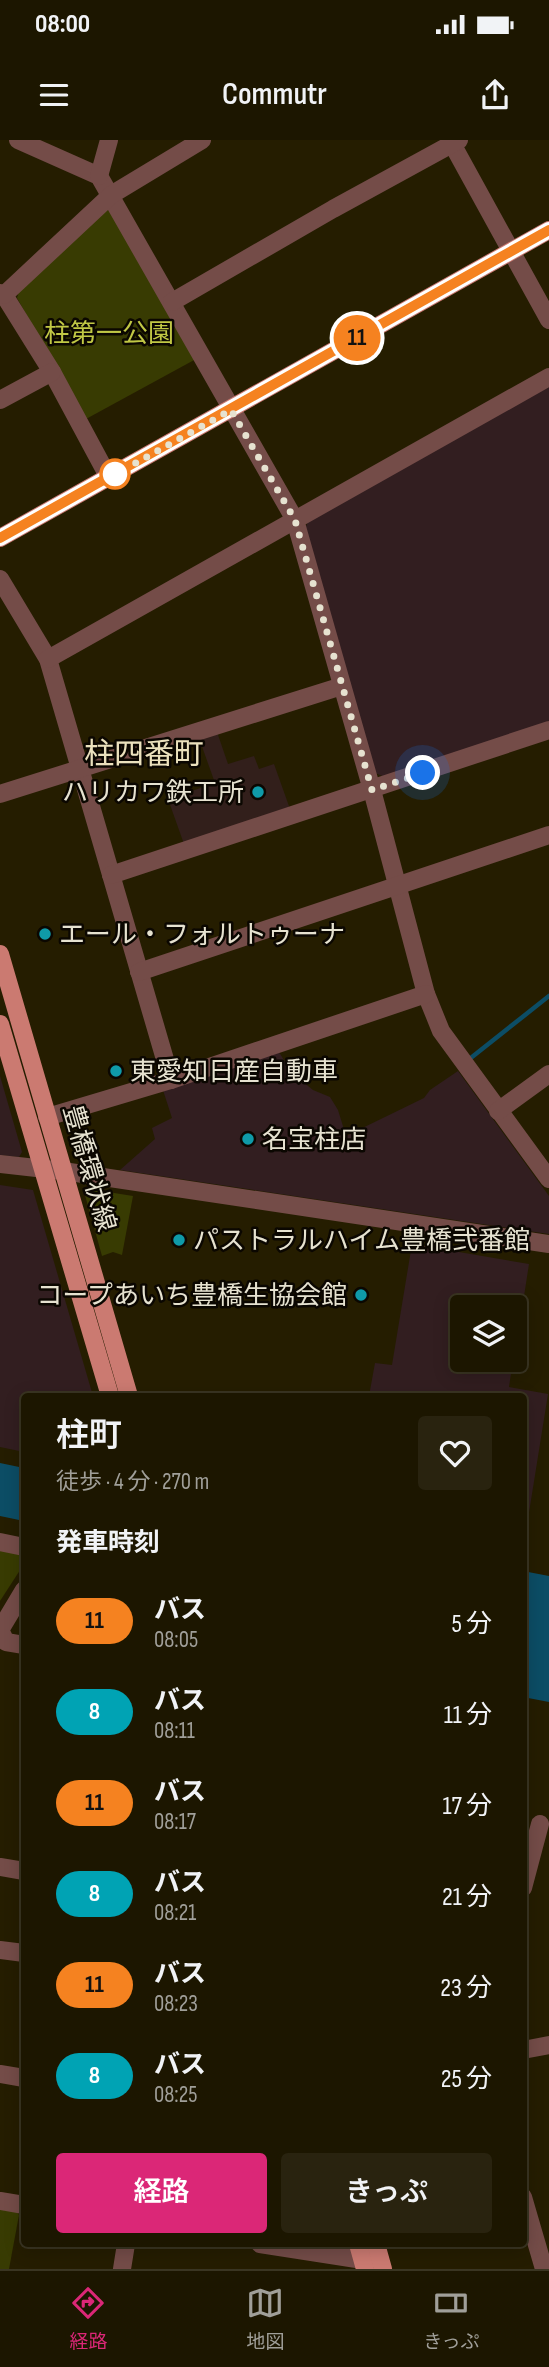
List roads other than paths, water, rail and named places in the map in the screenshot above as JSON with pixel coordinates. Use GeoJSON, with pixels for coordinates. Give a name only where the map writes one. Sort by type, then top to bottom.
{"type":"FeatureCollection","features":[{"type":"Feature","properties":{"kind":"main road"},"geometry":{"type":"LineString","coordinates":[[0,538],[549,230]]}},
{"type":"Feature","properties":{"kind":"main road","name":"豊橋環状線"},"geometry":{"type":"LineString","coordinates":[[0,954],[128,1393]]}},
{"type":"Feature","properties":{"kind":"main road","name":"豊橋環状線"},"geometry":{"type":"LineString","coordinates":[[0,1024],[109,1393]]}},
{"type":"Feature","properties":{"kind":"main road"},"geometry":{"type":"LineString","coordinates":[[377,2247],[383,2269]]}},
{"type":"Feature","properties":{"kind":"street"},"geometry":{"type":"LineString","coordinates":[[18,140],[99,176],[295,520],[372,790],[426,994],[441,1031],[549,1179]]}},
{"type":"Feature","properties":{"kind":"street"},"geometry":{"type":"LineString","coordinates":[[99,176],[108,140]]}},
{"type":"Feature","properties":{"kind":"street"},"geometry":{"type":"LineString","coordinates":[[109,478],[51,372],[2,294],[111,195],[202,140]]}},
{"type":"Feature","properties":{"kind":"street"},"geometry":{"type":"LineString","coordinates":[[172,302],[454,141],[510,251],[549,320]]}},
{"type":"Feature","properties":{"kind":"street"},"geometry":{"type":"LineString","coordinates":[[0,400],[51,372]]}},
{"type":"Feature","properties":{"kind":"street"},"geometry":{"type":"LineString","coordinates":[[48,659],[549,377]]}},
{"type":"Feature","properties":{"kind":"street"},"geometry":{"type":"LineString","coordinates":[[0,579],[48,659],[171,1080]]}},
{"type":"Feature","properties":{"kind":"street"},"geometry":{"type":"LineString","coordinates":[[0,794],[342,686]]}},
{"type":"Feature","properties":{"kind":"street"},"geometry":{"type":"LineString","coordinates":[[111,875],[549,730]]}},
{"type":"Feature","properties":{"kind":"street"},"geometry":{"type":"LineString","coordinates":[[139,972],[549,835]]}},
{"type":"Feature","properties":{"kind":"street"},"geometry":{"type":"LineString","coordinates":[[47,1117],[171,1080],[426,994]]}},
{"type":"Feature","properties":{"kind":"street"},"geometry":{"type":"LineString","coordinates":[[498,1111],[549,1074]]}},
{"type":"Feature","properties":{"kind":"street"},"geometry":{"type":"LineString","coordinates":[[0,1164],[63,1171],[549,1244]]}},
{"type":"Feature","properties":{"kind":"street"},"geometry":{"type":"LineString","coordinates":[[0,1542],[21,1546]]}},
{"type":"Feature","properties":{"kind":"street"},"geometry":{"type":"LineString","coordinates":[[21,1595],[0,1630],[6,1642],[21,1644]]}},
{"type":"Feature","properties":{"kind":"street"},"geometry":{"type":"LineString","coordinates":[[527,1870],[537,1824]]}},
{"type":"Feature","properties":{"kind":"street"},"geometry":{"type":"LineString","coordinates":[[0,1867],[21,1870]]}},
{"type":"Feature","properties":{"kind":"street"},"geometry":{"type":"LineString","coordinates":[[0,1950],[21,1954]]}},
{"type":"Feature","properties":{"kind":"street"},"geometry":{"type":"LineString","coordinates":[[527,2049],[549,2045]]}},
{"type":"Feature","properties":{"kind":"street"},"geometry":{"type":"LineString","coordinates":[[0,2074],[21,2078]]}},
{"type":"Feature","properties":{"kind":"street"},"geometry":{"type":"LineString","coordinates":[[0,2201],[21,2204]]}},
{"type":"Feature","properties":{"kind":"street"},"geometry":{"type":"LineString","coordinates":[[527,2211],[544,2269]]}},
{"type":"Feature","properties":{"kind":"street"},"geometry":{"type":"LineString","coordinates":[[122,2269],[126,2247]]}},
{"type":"Feature","properties":{"kind":"street"},"geometry":{"type":"LineString","coordinates":[[282,2247],[362,2258]]}},
{"type":"Feature","properties":{"kind":"water"},"geometry":{"type":"Polygon","coordinates":[[[0,1463],[21,1467],[21,1520],[0,1516],[0,1463]]]}},
{"type":"Feature","properties":{"kind":"water"},"geometry":{"type":"Polygon","coordinates":[[[527,1572],[549,1576],[549,1702],[527,1698],[527,1572]]]}},
{"type":"Feature","properties":{"kind":"waterway"},"geometry":{"type":"LineString","coordinates":[[472,1057],[549,996]]}},
{"type":"Feature","properties":{"kind":"place","name":"ハリカワ鉄工所"},"geometry":{"type":"Point","coordinates":[258,792]}},
{"type":"Feature","properties":{"kind":"place","name":"エール・フォルトゥーナ"},"geometry":{"type":"Point","coordinates":[45,934]}},
{"type":"Feature","properties":{"kind":"place","name":"東愛知日産自動車"},"geometry":{"type":"Point","coordinates":[116,1071]}},
{"type":"Feature","properties":{"kind":"place","name":"名宝柱店"},"geometry":{"type":"Point","coordinates":[248,1139]}},
{"type":"Feature","properties":{"kind":"place","name":"パストラルハイム豊橋弐番館"},"geometry":{"type":"Point","coordinates":[179,1240]}},
{"type":"Feature","properties":{"kind":"place","name":"コープあいち豊橋生協会館"},"geometry":{"type":"Point","coordinates":[361,1295]}},
{"type":"Feature","properties":{"kind":"district","name":"柱四番町"},"geometry":{"type":"Point","coordinates":[144,754]}},
{"type":"Feature","properties":{"kind":"park label","name":"柱第一公園"},"geometry":{"type":"Point","coordinates":[109,333]}}]}
